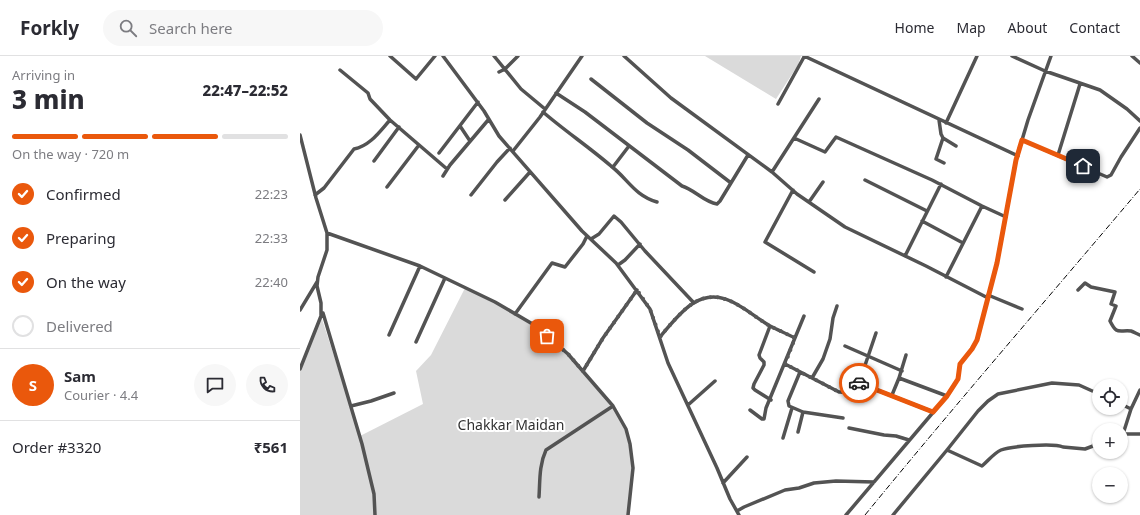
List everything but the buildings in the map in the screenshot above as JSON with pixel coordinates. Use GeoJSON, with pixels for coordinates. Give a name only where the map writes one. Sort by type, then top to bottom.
{"type":"FeatureCollection","features":[{"type":"Feature","properties":{"kind":"street"},"geometry":{"type":"LineString","coordinates":[[390,56],[416,79],[435,56]]}},
{"type":"Feature","properties":{"kind":"street"},"geometry":{"type":"LineString","coordinates":[[443,56],[478,102],[500,136],[555,202],[587,236],[618,265],[650,309],[668,363],[730,499],[738,513],[744,507],[785,490],[799,488],[814,482],[874,482]]}},
{"type":"Feature","properties":{"kind":"street"},"geometry":{"type":"LineString","coordinates":[[494,56],[525,92],[544,110],[613,167],[639,194],[657,202]]}},
{"type":"Feature","properties":{"kind":"street"},"geometry":{"type":"LineString","coordinates":[[500,72],[518,56]]}},
{"type":"Feature","properties":{"kind":"street"},"geometry":{"type":"LineString","coordinates":[[471,195],[497,162],[512,150],[544,110],[582,56]]}},
{"type":"Feature","properties":{"kind":"street"},"geometry":{"type":"LineString","coordinates":[[624,56],[671,98],[772,172],[809,202],[845,227],[988,297],[1022,309]]}},
{"type":"Feature","properties":{"kind":"street"},"geometry":{"type":"LineString","coordinates":[[778,104],[804,56],[1018,156]]}},
{"type":"Feature","properties":{"kind":"street"},"geometry":{"type":"LineString","coordinates":[[946,123],[977,56]]}},
{"type":"Feature","properties":{"kind":"street"},"geometry":{"type":"LineString","coordinates":[[1012,56],[1045,71],[1100,90],[1127,109],[1140,121]]}},
{"type":"Feature","properties":{"kind":"street"},"geometry":{"type":"LineString","coordinates":[[846,515],[947,396],[958,379],[960,364],[977,340],[997,263],[1022,140],[1051,56]]}},
{"type":"Feature","properties":{"kind":"street"},"geometry":{"type":"LineString","coordinates":[[1132,56],[1140,64]]}},
{"type":"Feature","properties":{"kind":"street"},"geometry":{"type":"LineString","coordinates":[[340,70],[368,93],[370,99],[390,120],[447,169]]}},
{"type":"Feature","properties":{"kind":"street"},"geometry":{"type":"LineString","coordinates":[[591,79],[648,123],[688,150],[731,183]]}},
{"type":"Feature","properties":{"kind":"street"},"geometry":{"type":"LineString","coordinates":[[1058,155],[1080,84]]}},
{"type":"Feature","properties":{"kind":"street"},"geometry":{"type":"LineString","coordinates":[[556,93],[585,112],[682,186],[690,189],[711,203],[717,204],[720,201],[748,155]]}},
{"type":"Feature","properties":{"kind":"street"},"geometry":{"type":"LineString","coordinates":[[772,172],[819,99]]}},
{"type":"Feature","properties":{"kind":"street"},"geometry":{"type":"LineString","coordinates":[[439,152],[478,102]]}},
{"type":"Feature","properties":{"kind":"street"},"geometry":{"type":"LineString","coordinates":[[443,176],[447,169],[489,119]]}},
{"type":"Feature","properties":{"kind":"street"},"geometry":{"type":"LineString","coordinates":[[315,195],[324,188],[354,149],[362,148],[372,140],[390,120]]}},
{"type":"Feature","properties":{"kind":"street"},"geometry":{"type":"LineString","coordinates":[[940,120],[941,134],[943,138],[956,146]]}},
{"type":"Feature","properties":{"kind":"street"},"geometry":{"type":"LineString","coordinates":[[460,126],[470,141]]}},
{"type":"Feature","properties":{"kind":"street"},"geometry":{"type":"LineString","coordinates":[[374,161],[399,127]]}},
{"type":"Feature","properties":{"kind":"street"},"geometry":{"type":"LineString","coordinates":[[1022,140],[1107,177],[1111,175],[1140,128]]}},
{"type":"Feature","properties":{"kind":"street"},"geometry":{"type":"LineString","coordinates":[[300,135],[315,195],[327,233],[327,250],[317,281],[300,310]]}},
{"type":"Feature","properties":{"kind":"street"},"geometry":{"type":"LineString","coordinates":[[794,138],[826,152],[836,137],[941,184],[1006,217]]}},
{"type":"Feature","properties":{"kind":"street"},"geometry":{"type":"LineString","coordinates":[[943,138],[936,159],[944,163]]}},
{"type":"Feature","properties":{"kind":"street"},"geometry":{"type":"LineString","coordinates":[[387,187],[420,145]]}},
{"type":"Feature","properties":{"kind":"street"},"geometry":{"type":"LineString","coordinates":[[613,167],[629,146]]}},
{"type":"Feature","properties":{"kind":"street"},"geometry":{"type":"LineString","coordinates":[[505,200],[530,172]]}},
{"type":"Feature","properties":{"kind":"street"},"geometry":{"type":"LineString","coordinates":[[865,180],[927,211]]}},
{"type":"Feature","properties":{"kind":"street"},"geometry":{"type":"LineString","coordinates":[[809,202],[823,182]]}},
{"type":"Feature","properties":{"kind":"street"},"geometry":{"type":"LineString","coordinates":[[905,256],[941,184]]}},
{"type":"Feature","properties":{"kind":"street"},"geometry":{"type":"LineString","coordinates":[[793,190],[765,242],[814,272]]}},
{"type":"Feature","properties":{"kind":"street"},"geometry":{"type":"LineString","coordinates":[[946,277],[982,206]]}},
{"type":"Feature","properties":{"kind":"street"},"geometry":{"type":"LineString","coordinates":[[591,239],[599,234],[614,216],[661,269],[694,303]]}},
{"type":"Feature","properties":{"kind":"street"},"geometry":{"type":"LineString","coordinates":[[922,221],[963,243]]}},
{"type":"Feature","properties":{"kind":"street"},"geometry":{"type":"LineString","coordinates":[[327,233],[420,266],[494,302],[536,326],[568,354],[613,406],[626,429],[632,452],[634,468],[628,515]]}},
{"type":"Feature","properties":{"kind":"street"},"geometry":{"type":"LineString","coordinates":[[515,314],[552,263],[565,267],[583,244],[587,236]]}},
{"type":"Feature","properties":{"kind":"street"},"geometry":{"type":"LineString","coordinates":[[618,265],[625,260],[640,244]]}},
{"type":"Feature","properties":{"kind":"street"},"geometry":{"type":"LineString","coordinates":[[389,336],[420,266]]}},
{"type":"Feature","properties":{"kind":"street"},"geometry":{"type":"LineString","coordinates":[[416,342],[445,278]]}},
{"type":"Feature","properties":{"kind":"street"},"geometry":{"type":"LineString","coordinates":[[317,281],[317,290],[322,310],[351,406],[374,494],[375,515]]}},
{"type":"Feature","properties":{"kind":"street"},"geometry":{"type":"LineString","coordinates":[[1078,290],[1085,282],[1091,287],[1115,292],[1112,304],[1116,306],[1110,321],[1114,329],[1119,332],[1132,331],[1140,335]]}},
{"type":"Feature","properties":{"kind":"street"},"geometry":{"type":"LineString","coordinates":[[583,371],[603,338],[637,290]]}},
{"type":"Feature","properties":{"kind":"street"},"geometry":{"type":"LineString","coordinates":[[660,337],[682,312],[694,303],[710,296],[721,297],[739,305],[770,326],[795,338]]}},
{"type":"Feature","properties":{"kind":"street"},"geometry":{"type":"LineString","coordinates":[[812,378],[823,360],[830,339],[833,318],[837,306]]}},
{"type":"Feature","properties":{"kind":"street"},"geometry":{"type":"LineString","coordinates":[[300,369],[319,323],[322,310]]}},
{"type":"Feature","properties":{"kind":"street"},"geometry":{"type":"LineString","coordinates":[[750,410],[764,419],[766,408],[771,400],[804,316]]}},
{"type":"Feature","properties":{"kind":"street"},"geometry":{"type":"LineString","coordinates":[[770,326],[759,355],[764,362],[764,365],[753,388],[771,400]]}},
{"type":"Feature","properties":{"kind":"street"},"geometry":{"type":"LineString","coordinates":[[785,364],[839,392],[851,392],[859,382],[869,357],[876,333]]}},
{"type":"Feature","properties":{"kind":"street"},"geometry":{"type":"LineString","coordinates":[[845,346],[902,371]]}},
{"type":"Feature","properties":{"kind":"street"},"geometry":{"type":"LineString","coordinates":[[892,395],[902,371],[906,354]]}},
{"type":"Feature","properties":{"kind":"street"},"geometry":{"type":"LineString","coordinates":[[800,372],[788,401],[789,406],[803,412],[843,418]]}},
{"type":"Feature","properties":{"kind":"street"},"geometry":{"type":"LineString","coordinates":[[899,378],[947,396]]}},
{"type":"Feature","properties":{"kind":"street"},"geometry":{"type":"LineString","coordinates":[[688,405],[715,381]]}},
{"type":"Feature","properties":{"kind":"street"},"geometry":{"type":"LineString","coordinates":[[859,382],[933,412]]}},
{"type":"Feature","properties":{"kind":"street"},"geometry":{"type":"LineString","coordinates":[[893,515],[978,411],[998,394],[1052,383],[1079,385],[1092,391]]}},
{"type":"Feature","properties":{"kind":"street"},"geometry":{"type":"LineString","coordinates":[[1126,423],[1140,390]]}},
{"type":"Feature","properties":{"kind":"street"},"geometry":{"type":"LineString","coordinates":[[351,406],[394,393]]}},
{"type":"Feature","properties":{"kind":"street"},"geometry":{"type":"LineString","coordinates":[[538,497],[540,467],[546,450],[613,406]]}},
{"type":"Feature","properties":{"kind":"street"},"geometry":{"type":"LineString","coordinates":[[783,438],[792,408]]}},
{"type":"Feature","properties":{"kind":"street"},"geometry":{"type":"LineString","coordinates":[[798,432],[803,412]]}},
{"type":"Feature","properties":{"kind":"street"},"geometry":{"type":"LineString","coordinates":[[849,428],[896,436],[909,440]]}},
{"type":"Feature","properties":{"kind":"street"},"geometry":{"type":"LineString","coordinates":[[1128,434],[1140,434]]}},
{"type":"Feature","properties":{"kind":"street"},"geometry":{"type":"LineString","coordinates":[[947,450],[982,466],[1003,449],[1019,446],[1060,446],[1086,449],[1092,446]]}},
{"type":"Feature","properties":{"kind":"street"},"geometry":{"type":"LineString","coordinates":[[723,483],[747,457]]}},
{"type":"Feature","properties":{"kind":"green space"},"geometry":{"type":"Polygon","coordinates":[[[705,56],[801,56],[798,65],[776,99],[705,56]]]}},
{"type":"Feature","properties":{"kind":"green space","name":"Chakkar Maidan"},"geometry":{"type":"Polygon","coordinates":[[[465,288],[495,302],[536,326],[568,354],[613,406],[626,429],[633,468],[628,515],[300,515],[300,369],[321,316],[360,436],[423,404],[416,371],[431,355],[465,288]]]}},
{"type":"Feature","properties":{"kind":"railway"},"geometry":{"type":"LineString","coordinates":[[865,515],[967,392],[1140,189]]}},
{"type":"Feature","properties":{"kind":"way so far"},"geometry":{"type":"LineString","coordinates":[[547,336],[568,354],[583,371],[603,338],[637,290],[650,309],[660,337],[682,312],[694,303],[706,297],[716,296],[739,305],[770,326],[795,338],[785,364],[839,392],[851,392],[859,383]]}},
{"type":"Feature","properties":{"kind":"route"},"geometry":{"type":"LineString","coordinates":[[859,383],[933,412],[947,396],[958,379],[960,364],[977,340],[997,263],[1016,160],[1022,140],[1083,166]]}}]}
